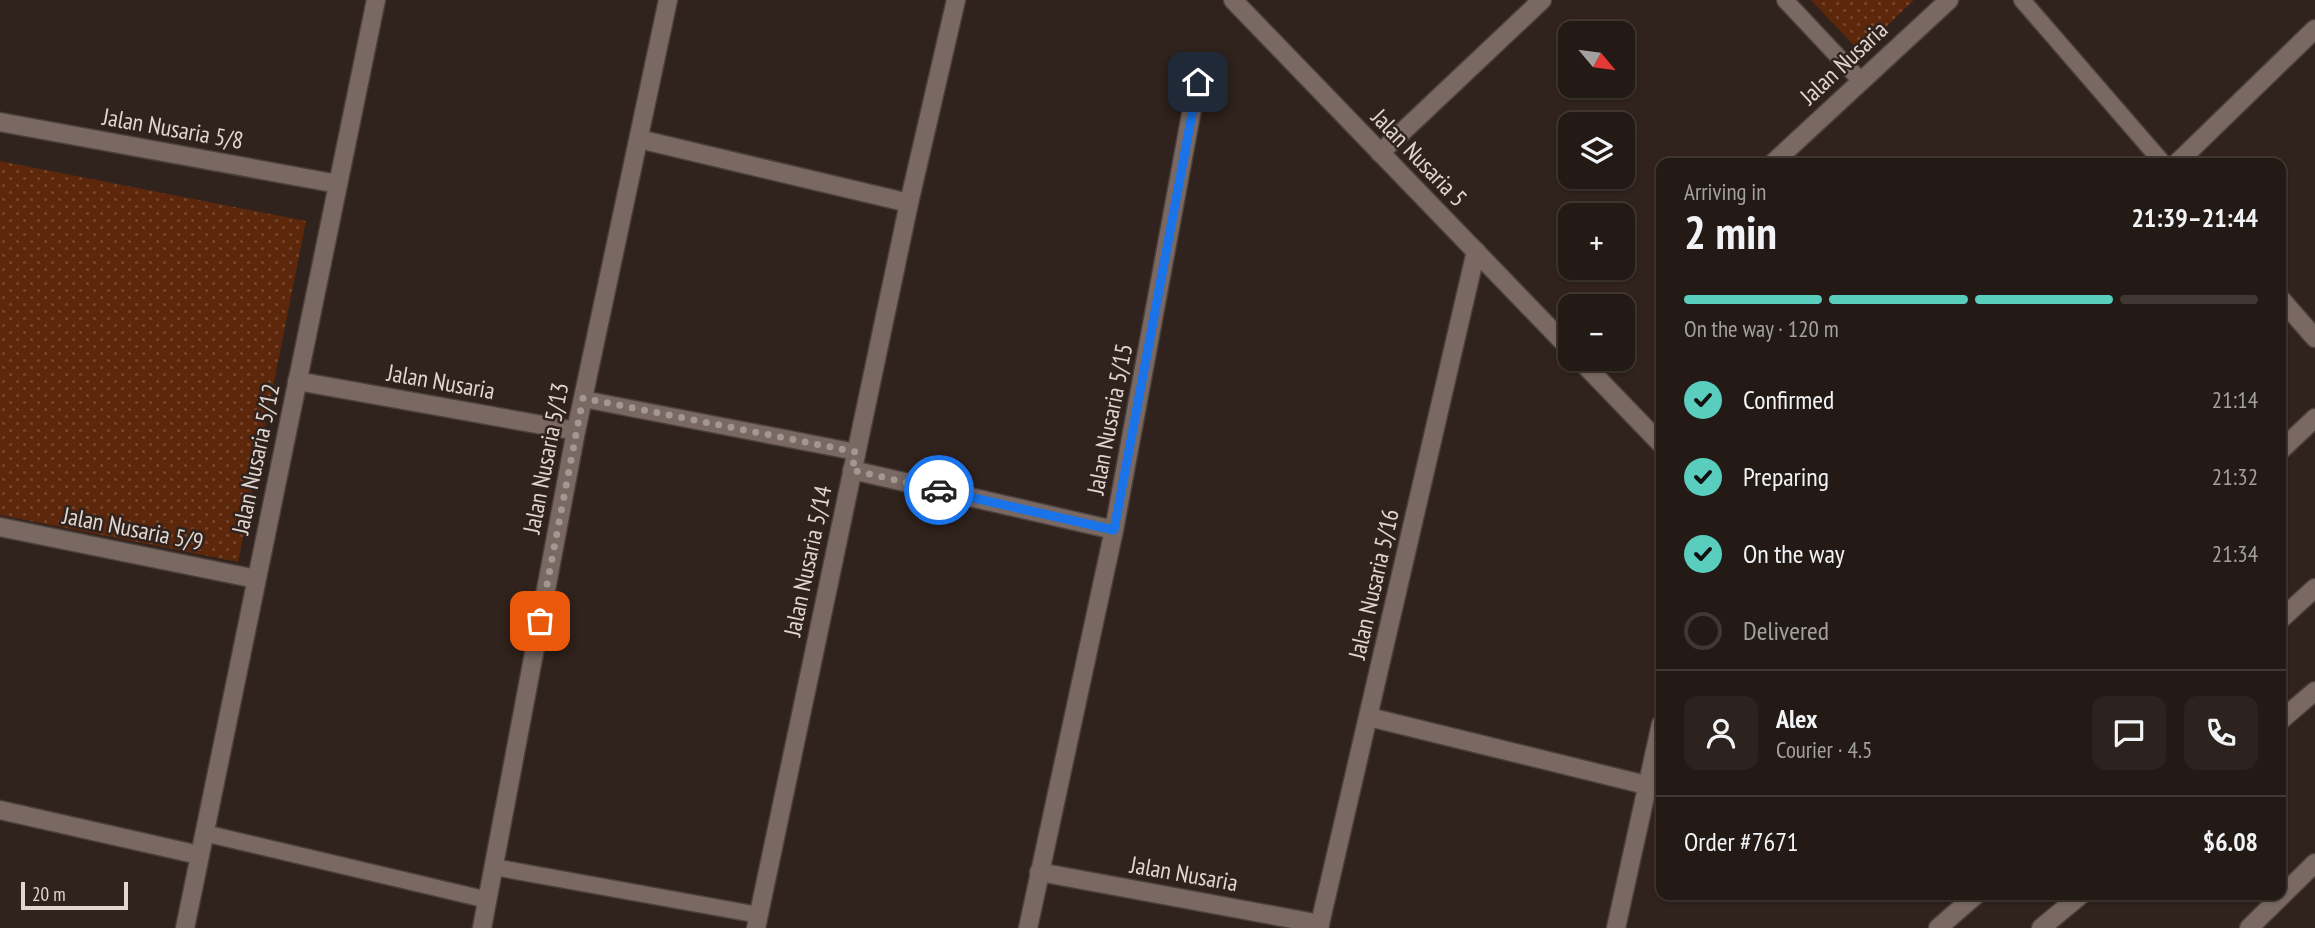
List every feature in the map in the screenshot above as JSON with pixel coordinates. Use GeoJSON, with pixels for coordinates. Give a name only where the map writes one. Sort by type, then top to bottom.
{"type":"FeatureCollection","features":[{"type":"Feature","properties":{"kind":"street","name":"Jalan Nusaria 5/12"},"geometry":{"type":"LineString","coordinates":[[185,928],[376,0]]}},
{"type":"Feature","properties":{"kind":"street","name":"Jalan Nusaria 5/13"},"geometry":{"type":"LineString","coordinates":[[482,928],[576,431],[668,0]]}},
{"type":"Feature","properties":{"kind":"street","name":"Jalan Nusaria 5/14"},"geometry":{"type":"LineString","coordinates":[[757,922],[908,203],[956,0]]}},
{"type":"Feature","properties":{"kind":"street","name":"Jalan Nusaria 5"},"geometry":{"type":"LineString","coordinates":[[1233,0],[1558,336]]}},
{"type":"Feature","properties":{"kind":"street"},"geometry":{"type":"LineString","coordinates":[[1380,153],[1542,0]]}},
{"type":"Feature","properties":{"kind":"street","name":"Jalan Nusaria"},"geometry":{"type":"LineString","coordinates":[[1778,158],[1949,0]]}},
{"type":"Feature","properties":{"kind":"street"},"geometry":{"type":"LineString","coordinates":[[2182,158],[2315,29]]}},
{"type":"Feature","properties":{"kind":"street","name":"Jalan Nusaria 5/15"},"geometry":{"type":"LineString","coordinates":[[1028,928],[1114,530],[1198,82]]}},
{"type":"Feature","properties":{"kind":"street","name":"Jalan Nusaria 5/8"},"geometry":{"type":"LineString","coordinates":[[0,122],[338,184]]}},
{"type":"Feature","properties":{"kind":"street"},"geometry":{"type":"LineString","coordinates":[[639,139],[908,203]]}},
{"type":"Feature","properties":{"kind":"street","name":"Jalan Nusaria 5/16"},"geometry":{"type":"LineString","coordinates":[[1319,926],[1476,251]]}},
{"type":"Feature","properties":{"kind":"street"},"geometry":{"type":"LineString","coordinates":[[2286,305],[2315,338]]}},
{"type":"Feature","properties":{"kind":"street"},"geometry":{"type":"LineString","coordinates":[[1591,371],[1656,439]]}},
{"type":"Feature","properties":{"kind":"street","name":"Jalan Nusaria"},"geometry":{"type":"LineString","coordinates":[[297,381],[576,431]]}},
{"type":"Feature","properties":{"kind":"street"},"geometry":{"type":"LineString","coordinates":[[2286,445],[2315,418]]}},
{"type":"Feature","properties":{"kind":"street"},"geometry":{"type":"LineString","coordinates":[[852,470],[1114,530]]}},
{"type":"Feature","properties":{"kind":"street","name":"Jalan Nusaria 5/9"},"geometry":{"type":"LineString","coordinates":[[0,527],[257,579]]}},
{"type":"Feature","properties":{"kind":"street"},"geometry":{"type":"LineString","coordinates":[[2286,615],[2315,588]]}},
{"type":"Feature","properties":{"kind":"street"},"geometry":{"type":"LineString","coordinates":[[2286,717],[2315,691]]}},
{"type":"Feature","properties":{"kind":"street"},"geometry":{"type":"LineString","coordinates":[[1369,717],[1646,785]]}},
{"type":"Feature","properties":{"kind":"street"},"geometry":{"type":"LineString","coordinates":[[1616,928],[1656,744]]}},
{"type":"Feature","properties":{"kind":"street"},"geometry":{"type":"LineString","coordinates":[[0,810],[199,855]]}},
{"type":"Feature","properties":{"kind":"street"},"geometry":{"type":"LineString","coordinates":[[2286,892],[2315,863]]}},
{"type":"Feature","properties":{"kind":"street","name":"Jalan Nusaria"},"geometry":{"type":"LineString","coordinates":[[1039,872],[1319,926]]}},
{"type":"Feature","properties":{"kind":"street"},"geometry":{"type":"LineString","coordinates":[[1938,928],[1970,900]]}},
{"type":"Feature","properties":{"kind":"street"},"geometry":{"type":"LineString","coordinates":[[2041,928],[2075,900]]}},
{"type":"Feature","properties":{"kind":"street"},"geometry":{"type":"LineString","coordinates":[[2249,928],[2277,900]]}},
{"type":"Feature","properties":{"kind":"lane"},"geometry":{"type":"LineString","coordinates":[[1785,0],[1861,81]]}},
{"type":"Feature","properties":{"kind":"lane"},"geometry":{"type":"LineString","coordinates":[[2022,0],[2159,158]]}},
{"type":"Feature","properties":{"kind":"lane"},"geometry":{"type":"LineString","coordinates":[[583,398],[856,452]]}},
{"type":"Feature","properties":{"kind":"lane"},"geometry":{"type":"LineString","coordinates":[[204,833],[488,900]]}},
{"type":"Feature","properties":{"kind":"lane"},"geometry":{"type":"LineString","coordinates":[[494,867],[757,922]]}},
{"type":"Feature","properties":{"kind":"shaded area"},"geometry":{"type":"Polygon","coordinates":[[[1811,0],[1914,0],[1860,52],[1811,0]]]}},
{"type":"Feature","properties":{"kind":"shaded area"},"geometry":{"type":"Polygon","coordinates":[[[0,161],[306,221],[238,562],[0,515],[0,161]]]}},
{"type":"Feature","properties":{"kind":"way so far"},"geometry":{"type":"LineString","coordinates":[[540,621],[583,398],[856,452],[852,470],[939,490]]}},
{"type":"Feature","properties":{"kind":"route"},"geometry":{"type":"LineString","coordinates":[[939,490],[1114,530],[1198,82]]}}]}
